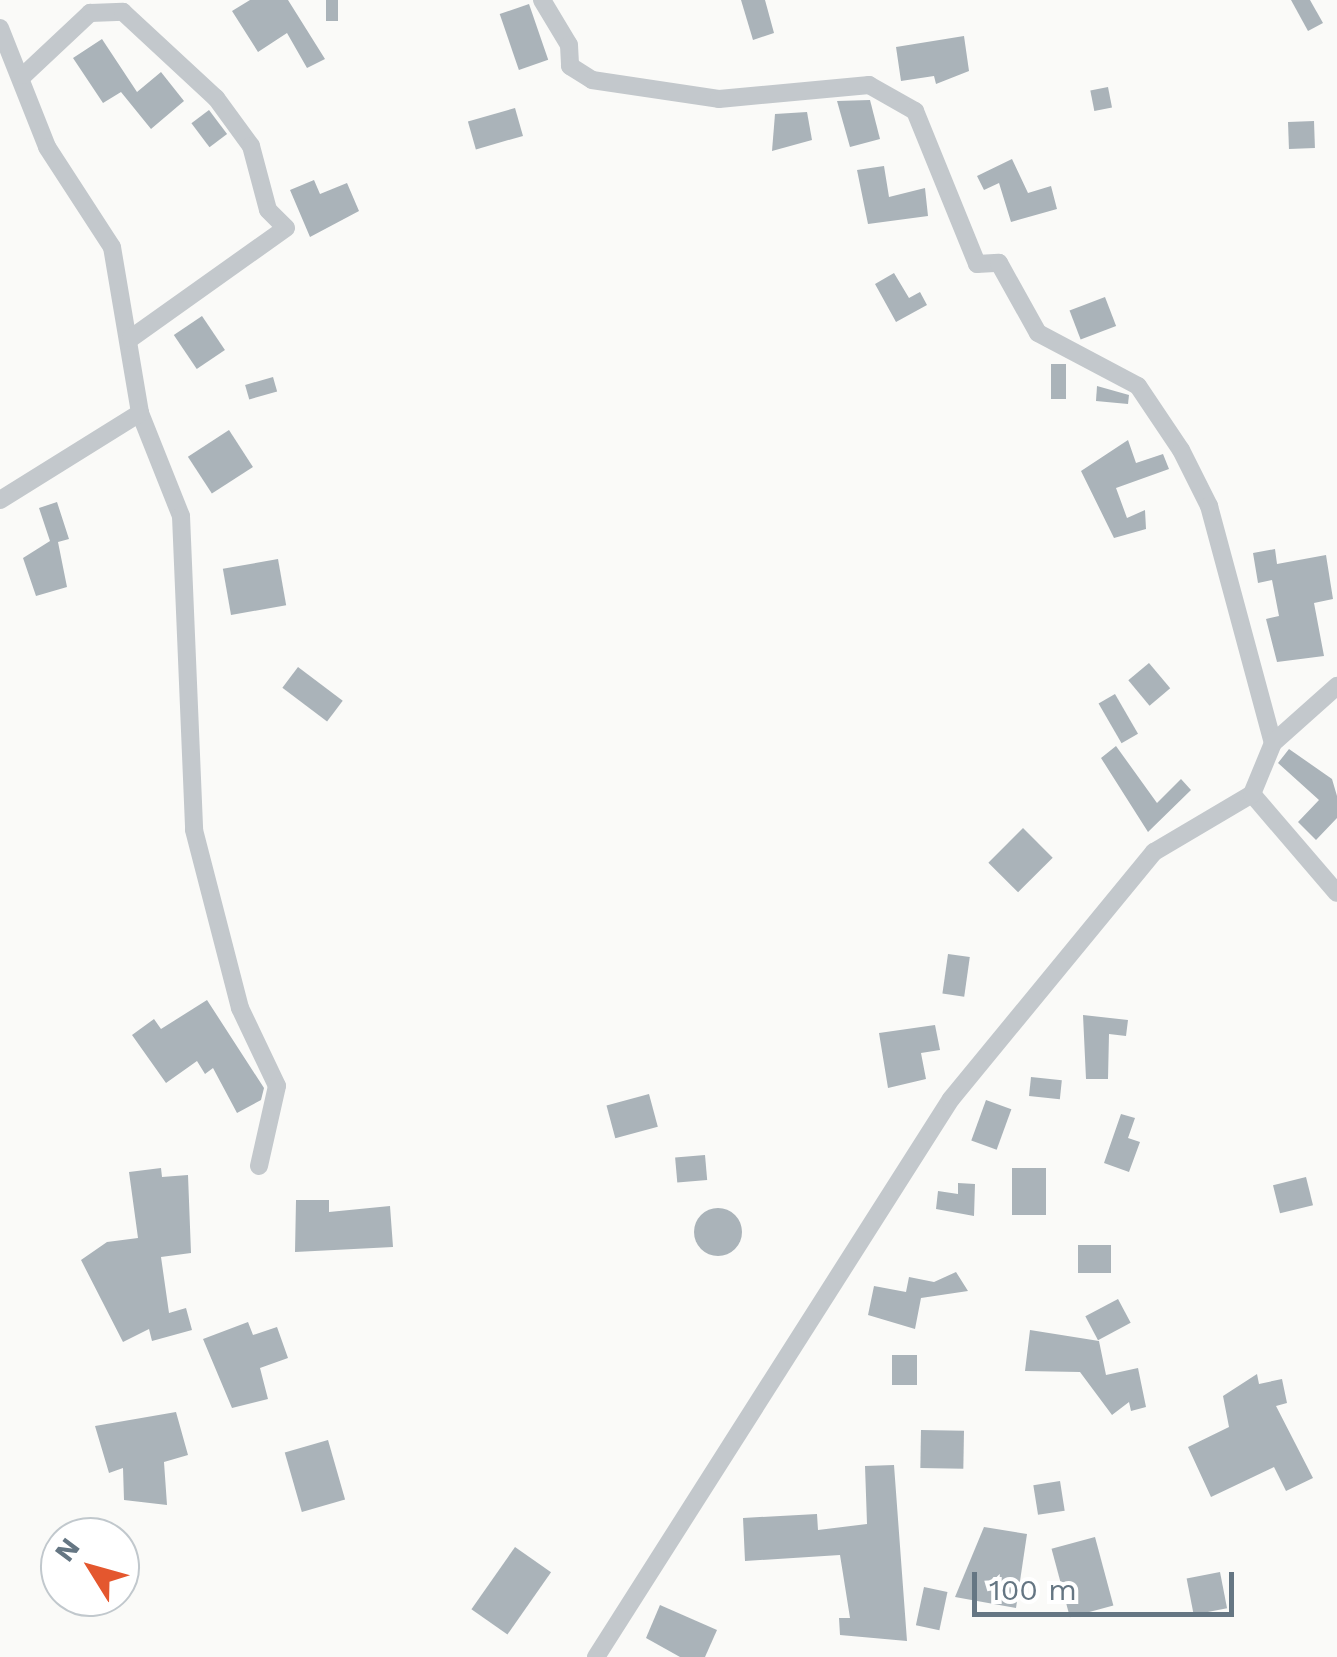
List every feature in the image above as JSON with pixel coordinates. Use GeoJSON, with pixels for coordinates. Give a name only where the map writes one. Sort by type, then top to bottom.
{"type":"FeatureCollection","features":[{"type":"Feature","properties":{"kind":"street"},"geometry":{"type":"LineString","coordinates":[[542,0],[569,45],[570,66],[592,80],[719,99],[869,84],[915,111],[977,264],[999,263],[1038,333],[1138,386],[1181,450],[1209,506],[1273,743]]}},
{"type":"Feature","properties":{"kind":"street"},"geometry":{"type":"LineString","coordinates":[[24,74],[90,13],[122,12],[216,98],[251,146],[268,210],[286,228],[131,338]]}},
{"type":"Feature","properties":{"kind":"street"},"geometry":{"type":"LineString","coordinates":[[0,28],[24,74],[47,147],[112,247],[131,338],[140,413],[181,516],[194,830],[240,1008],[276,1086],[259,1166]]}},
{"type":"Feature","properties":{"kind":"street"},"geometry":{"type":"LineString","coordinates":[[0,500],[140,413]]}},
{"type":"Feature","properties":{"kind":"street"},"geometry":{"type":"LineString","coordinates":[[596,1657],[952,1099],[1154,852],[1252,794],[1273,743],[1337,686]]}},
{"type":"Feature","properties":{"kind":"street"},"geometry":{"type":"LineString","coordinates":[[1252,794],[1337,894]]}},
{"type":"Feature","properties":{"kind":"building"},"geometry":{"type":"Polygon","coordinates":[[[250,0],[288,0],[325,59],[307,68],[287,33],[258,52],[232,11],[250,0]]]}},
{"type":"Feature","properties":{"kind":"building"},"geometry":{"type":"Polygon","coordinates":[[[326,0],[338,0],[338,21],[326,21],[326,0]]]}},
{"type":"Feature","properties":{"kind":"building"},"geometry":{"type":"Polygon","coordinates":[[[741,0],[765,0],[774,33],[753,40],[741,0]]]}},
{"type":"Feature","properties":{"kind":"building"},"geometry":{"type":"Polygon","coordinates":[[[1291,0],[1310,0],[1323,23],[1308,31],[1291,0]]]}},
{"type":"Feature","properties":{"kind":"building"},"geometry":{"type":"Polygon","coordinates":[[[529,4],[548,60],[519,70],[500,14],[529,4]]]}},
{"type":"Feature","properties":{"kind":"building"},"geometry":{"type":"Polygon","coordinates":[[[964,36],[969,71],[936,84],[934,76],[901,81],[896,47],[964,36]]]}},
{"type":"Feature","properties":{"kind":"building"},"geometry":{"type":"Polygon","coordinates":[[[102,39],[137,92],[161,72],[184,101],[151,129],[121,92],[103,103],[73,58],[102,39]]]}},
{"type":"Feature","properties":{"kind":"building"},"geometry":{"type":"Polygon","coordinates":[[[1108,87],[1112,108],[1094,111],[1090,90],[1108,87]]]}},
{"type":"Feature","properties":{"kind":"building"},"geometry":{"type":"Polygon","coordinates":[[[870,100],[880,139],[850,147],[837,101],[870,100]]]}},
{"type":"Feature","properties":{"kind":"building"},"geometry":{"type":"Polygon","coordinates":[[[515,108],[523,136],[476,149],[468,122],[515,108]]]}},
{"type":"Feature","properties":{"kind":"building"},"geometry":{"type":"Polygon","coordinates":[[[209,110],[227,134],[209,147],[191,123],[209,110]]]}},
{"type":"Feature","properties":{"kind":"building"},"geometry":{"type":"Polygon","coordinates":[[[807,112],[812,140],[772,151],[775,114],[807,112]]]}},
{"type":"Feature","properties":{"kind":"building"},"geometry":{"type":"Polygon","coordinates":[[[1314,121],[1315,148],[1289,149],[1288,122],[1314,121]]]}},
{"type":"Feature","properties":{"kind":"building"},"geometry":{"type":"Polygon","coordinates":[[[1012,159],[1028,193],[1051,186],[1057,209],[1011,222],[999,183],[984,190],[977,176],[1012,159]]]}},
{"type":"Feature","properties":{"kind":"building"},"geometry":{"type":"Polygon","coordinates":[[[884,166],[889,197],[925,188],[928,216],[868,224],[857,170],[884,166]]]}},
{"type":"Feature","properties":{"kind":"building"},"geometry":{"type":"Polygon","coordinates":[[[314,180],[320,194],[347,183],[359,211],[310,237],[290,190],[314,180]]]}},
{"type":"Feature","properties":{"kind":"building"},"geometry":{"type":"Polygon","coordinates":[[[894,273],[909,298],[920,292],[927,305],[896,322],[875,284],[894,273]]]}},
{"type":"Feature","properties":{"kind":"building"},"geometry":{"type":"Polygon","coordinates":[[[1105,297],[1116,326],[1081,340],[1070,311],[1105,297]]]}},
{"type":"Feature","properties":{"kind":"building"},"geometry":{"type":"Polygon","coordinates":[[[202,316],[225,350],[197,369],[174,335],[202,316]]]}},
{"type":"Feature","properties":{"kind":"building"},"geometry":{"type":"Polygon","coordinates":[[[1051,364],[1066,364],[1066,399],[1051,399],[1051,364]]]}},
{"type":"Feature","properties":{"kind":"building"},"geometry":{"type":"Polygon","coordinates":[[[273,377],[277,391],[249,399],[245,385],[273,377]]]}},
{"type":"Feature","properties":{"kind":"building"},"geometry":{"type":"Polygon","coordinates":[[[1097,386],[1129,395],[1128,404],[1096,401],[1097,386]]]}},
{"type":"Feature","properties":{"kind":"building"},"geometry":{"type":"Polygon","coordinates":[[[229,430],[253,467],[212,494],[188,457],[229,430]]]}},
{"type":"Feature","properties":{"kind":"building"},"geometry":{"type":"Polygon","coordinates":[[[1128,440],[1136,463],[1163,454],[1169,469],[1116,488],[1127,518],[1145,510],[1146,529],[1114,538],[1081,471],[1128,440]]]}},
{"type":"Feature","properties":{"kind":"building"},"geometry":{"type":"Polygon","coordinates":[[[57,502],[69,539],[58,542],[67,587],[36,596],[23,558],[50,541],[39,508],[57,502]]]}},
{"type":"Feature","properties":{"kind":"building"},"geometry":{"type":"Polygon","coordinates":[[[1275,549],[1277,564],[1326,555],[1333,599],[1314,603],[1324,656],[1277,662],[1266,619],[1279,616],[1272,580],[1258,583],[1253,553],[1275,549]]]}},
{"type":"Feature","properties":{"kind":"building"},"geometry":{"type":"Polygon","coordinates":[[[278,559],[286,605],[231,615],[223,569],[278,559]]]}},
{"type":"Feature","properties":{"kind":"building"},"geometry":{"type":"Polygon","coordinates":[[[1149,663],[1170,688],[1150,706],[1128,680],[1149,663]]]}},
{"type":"Feature","properties":{"kind":"building"},"geometry":{"type":"Polygon","coordinates":[[[298,667],[343,701],[327,721],[282,688],[298,667]]]}},
{"type":"Feature","properties":{"kind":"building"},"geometry":{"type":"Polygon","coordinates":[[[1115,694],[1138,734],[1122,743],[1099,704],[1115,694]]]}},
{"type":"Feature","properties":{"kind":"building"},"geometry":{"type":"Polygon","coordinates":[[[1116,746],[1157,803],[1181,779],[1191,790],[1148,832],[1101,758],[1116,746]]]}},
{"type":"Feature","properties":{"kind":"building"},"geometry":{"type":"Polygon","coordinates":[[[1289,749],[1332,779],[1337,818],[1316,840],[1298,822],[1319,800],[1278,763],[1289,749]]]}},
{"type":"Feature","properties":{"kind":"building"},"geometry":{"type":"Polygon","coordinates":[[[1023,828],[1053,858],[1018,892],[988,863],[1023,828]]]}},
{"type":"Feature","properties":{"kind":"building"},"geometry":{"type":"Polygon","coordinates":[[[948,954],[970,957],[964,997],[942,994],[948,954]]]}},
{"type":"Feature","properties":{"kind":"building"},"geometry":{"type":"Polygon","coordinates":[[[207,1000],[264,1088],[261,1100],[237,1113],[213,1068],[205,1074],[197,1061],[166,1083],[132,1035],[154,1019],[161,1029],[207,1000]]]}},
{"type":"Feature","properties":{"kind":"building"},"geometry":{"type":"Polygon","coordinates":[[[1083,1015],[1128,1020],[1126,1036],[1109,1034],[1108,1079],[1086,1079],[1083,1015]]]}},
{"type":"Feature","properties":{"kind":"building"},"geometry":{"type":"Polygon","coordinates":[[[935,1025],[940,1050],[921,1053],[926,1079],[888,1088],[879,1033],[935,1025]]]}},
{"type":"Feature","properties":{"kind":"building"},"geometry":{"type":"Polygon","coordinates":[[[1031,1077],[1062,1080],[1060,1099],[1029,1096],[1031,1077]]]}},
{"type":"Feature","properties":{"kind":"building"},"geometry":{"type":"Polygon","coordinates":[[[649,1094],[658,1127],[615,1138],[606,1105],[649,1094]]]}},
{"type":"Feature","properties":{"kind":"building"},"geometry":{"type":"Polygon","coordinates":[[[986,1100],[1011,1109],[997,1150],[971,1140],[986,1100]]]}},
{"type":"Feature","properties":{"kind":"building"},"geometry":{"type":"Polygon","coordinates":[[[1121,1114],[1135,1118],[1128,1138],[1140,1142],[1129,1172],[1104,1163],[1121,1114]]]}},
{"type":"Feature","properties":{"kind":"building"},"geometry":{"type":"Polygon","coordinates":[[[705,1155],[707,1180],[677,1183],[675,1158],[705,1155]]]}},
{"type":"Feature","properties":{"kind":"building"},"geometry":{"type":"Polygon","coordinates":[[[161,1168],[162,1177],[188,1175],[191,1253],[161,1257],[169,1313],[186,1308],[192,1330],[152,1341],[149,1329],[123,1342],[81,1260],[107,1242],[138,1238],[129,1172],[161,1168]]]}},
{"type":"Feature","properties":{"kind":"building"},"geometry":{"type":"Polygon","coordinates":[[[1012,1168],[1046,1168],[1046,1215],[1012,1215],[1012,1168]]]}},
{"type":"Feature","properties":{"kind":"building"},"geometry":{"type":"Polygon","coordinates":[[[1306,1177],[1313,1205],[1280,1213],[1273,1185],[1306,1177]]]}},
{"type":"Feature","properties":{"kind":"building"},"geometry":{"type":"Polygon","coordinates":[[[958,1183],[975,1184],[974,1216],[936,1209],[938,1191],[958,1194],[958,1183]]]}},
{"type":"Feature","properties":{"kind":"building"},"geometry":{"type":"Polygon","coordinates":[[[296,1200],[329,1200],[329,1212],[390,1206],[393,1247],[295,1252],[296,1200]]]}},
{"type":"Feature","properties":{"kind":"building"},"geometry":{"type":"Polygon","coordinates":[[[718,1208],[735,1215],[742,1232],[735,1249],[718,1256],[701,1249],[694,1232],[701,1215],[718,1208]]]}},
{"type":"Feature","properties":{"kind":"building"},"geometry":{"type":"Polygon","coordinates":[[[1078,1245],[1111,1245],[1111,1273],[1078,1273],[1078,1245]]]}},
{"type":"Feature","properties":{"kind":"building"},"geometry":{"type":"Polygon","coordinates":[[[956,1272],[968,1291],[921,1298],[915,1329],[868,1315],[874,1286],[906,1292],[909,1277],[934,1282],[956,1272]]]}},
{"type":"Feature","properties":{"kind":"building"},"geometry":{"type":"Polygon","coordinates":[[[1118,1299],[1131,1323],[1098,1340],[1085,1316],[1118,1299]]]}},
{"type":"Feature","properties":{"kind":"building"},"geometry":{"type":"Polygon","coordinates":[[[248,1322],[253,1335],[277,1327],[288,1358],[260,1368],[268,1399],[232,1408],[203,1339],[248,1322]]]}},
{"type":"Feature","properties":{"kind":"building"},"geometry":{"type":"Polygon","coordinates":[[[1030,1330],[1099,1341],[1106,1375],[1138,1368],[1146,1407],[1131,1411],[1129,1402],[1112,1415],[1080,1372],[1025,1371],[1030,1330]]]}},
{"type":"Feature","properties":{"kind":"building"},"geometry":{"type":"Polygon","coordinates":[[[892,1355],[917,1355],[917,1385],[892,1385],[892,1355]]]}},
{"type":"Feature","properties":{"kind":"building"},"geometry":{"type":"Polygon","coordinates":[[[1257,1374],[1259,1384],[1282,1379],[1287,1403],[1276,1406],[1313,1478],[1286,1491],[1274,1467],[1211,1497],[1188,1447],[1229,1427],[1223,1396],[1257,1374]]]}},
{"type":"Feature","properties":{"kind":"building"},"geometry":{"type":"Polygon","coordinates":[[[176,1412],[188,1455],[164,1462],[167,1505],[124,1500],[123,1468],[109,1473],[95,1426],[176,1412]]]}},
{"type":"Feature","properties":{"kind":"building"},"geometry":{"type":"Polygon","coordinates":[[[921,1430],[964,1431],[963,1469],[920,1468],[921,1430]]]}},
{"type":"Feature","properties":{"kind":"building"},"geometry":{"type":"Polygon","coordinates":[[[328,1440],[345,1500],[302,1512],[285,1452],[328,1440]]]}},
{"type":"Feature","properties":{"kind":"building"},"geometry":{"type":"Polygon","coordinates":[[[894,1465],[907,1641],[840,1635],[839,1618],[850,1618],[840,1555],[745,1561],[743,1518],[817,1514],[818,1530],[867,1524],[865,1466],[894,1465]]]}},
{"type":"Feature","properties":{"kind":"building"},"geometry":{"type":"Polygon","coordinates":[[[1060,1481],[1065,1511],[1038,1515],[1033,1485],[1060,1481]]]}},
{"type":"Feature","properties":{"kind":"building"},"geometry":{"type":"Polygon","coordinates":[[[984,1527],[1027,1534],[1016,1608],[955,1597],[984,1527]]]}},
{"type":"Feature","properties":{"kind":"building"},"geometry":{"type":"Polygon","coordinates":[[[1095,1537],[1113,1606],[1070,1617],[1052,1549],[1095,1537]]]}},
{"type":"Feature","properties":{"kind":"building"},"geometry":{"type":"Polygon","coordinates":[[[515,1547],[551,1572],[507,1634],[471,1609],[515,1547]]]}},
{"type":"Feature","properties":{"kind":"building"},"geometry":{"type":"Polygon","coordinates":[[[1220,1572],[1227,1608],[1194,1615],[1187,1578],[1220,1572]]]}},
{"type":"Feature","properties":{"kind":"building"},"geometry":{"type":"Polygon","coordinates":[[[924,1587],[947,1592],[939,1630],[916,1625],[924,1587]]]}},
{"type":"Feature","properties":{"kind":"building"},"geometry":{"type":"Polygon","coordinates":[[[660,1605],[717,1630],[705,1657],[680,1657],[646,1638],[660,1605]]]}}]}
